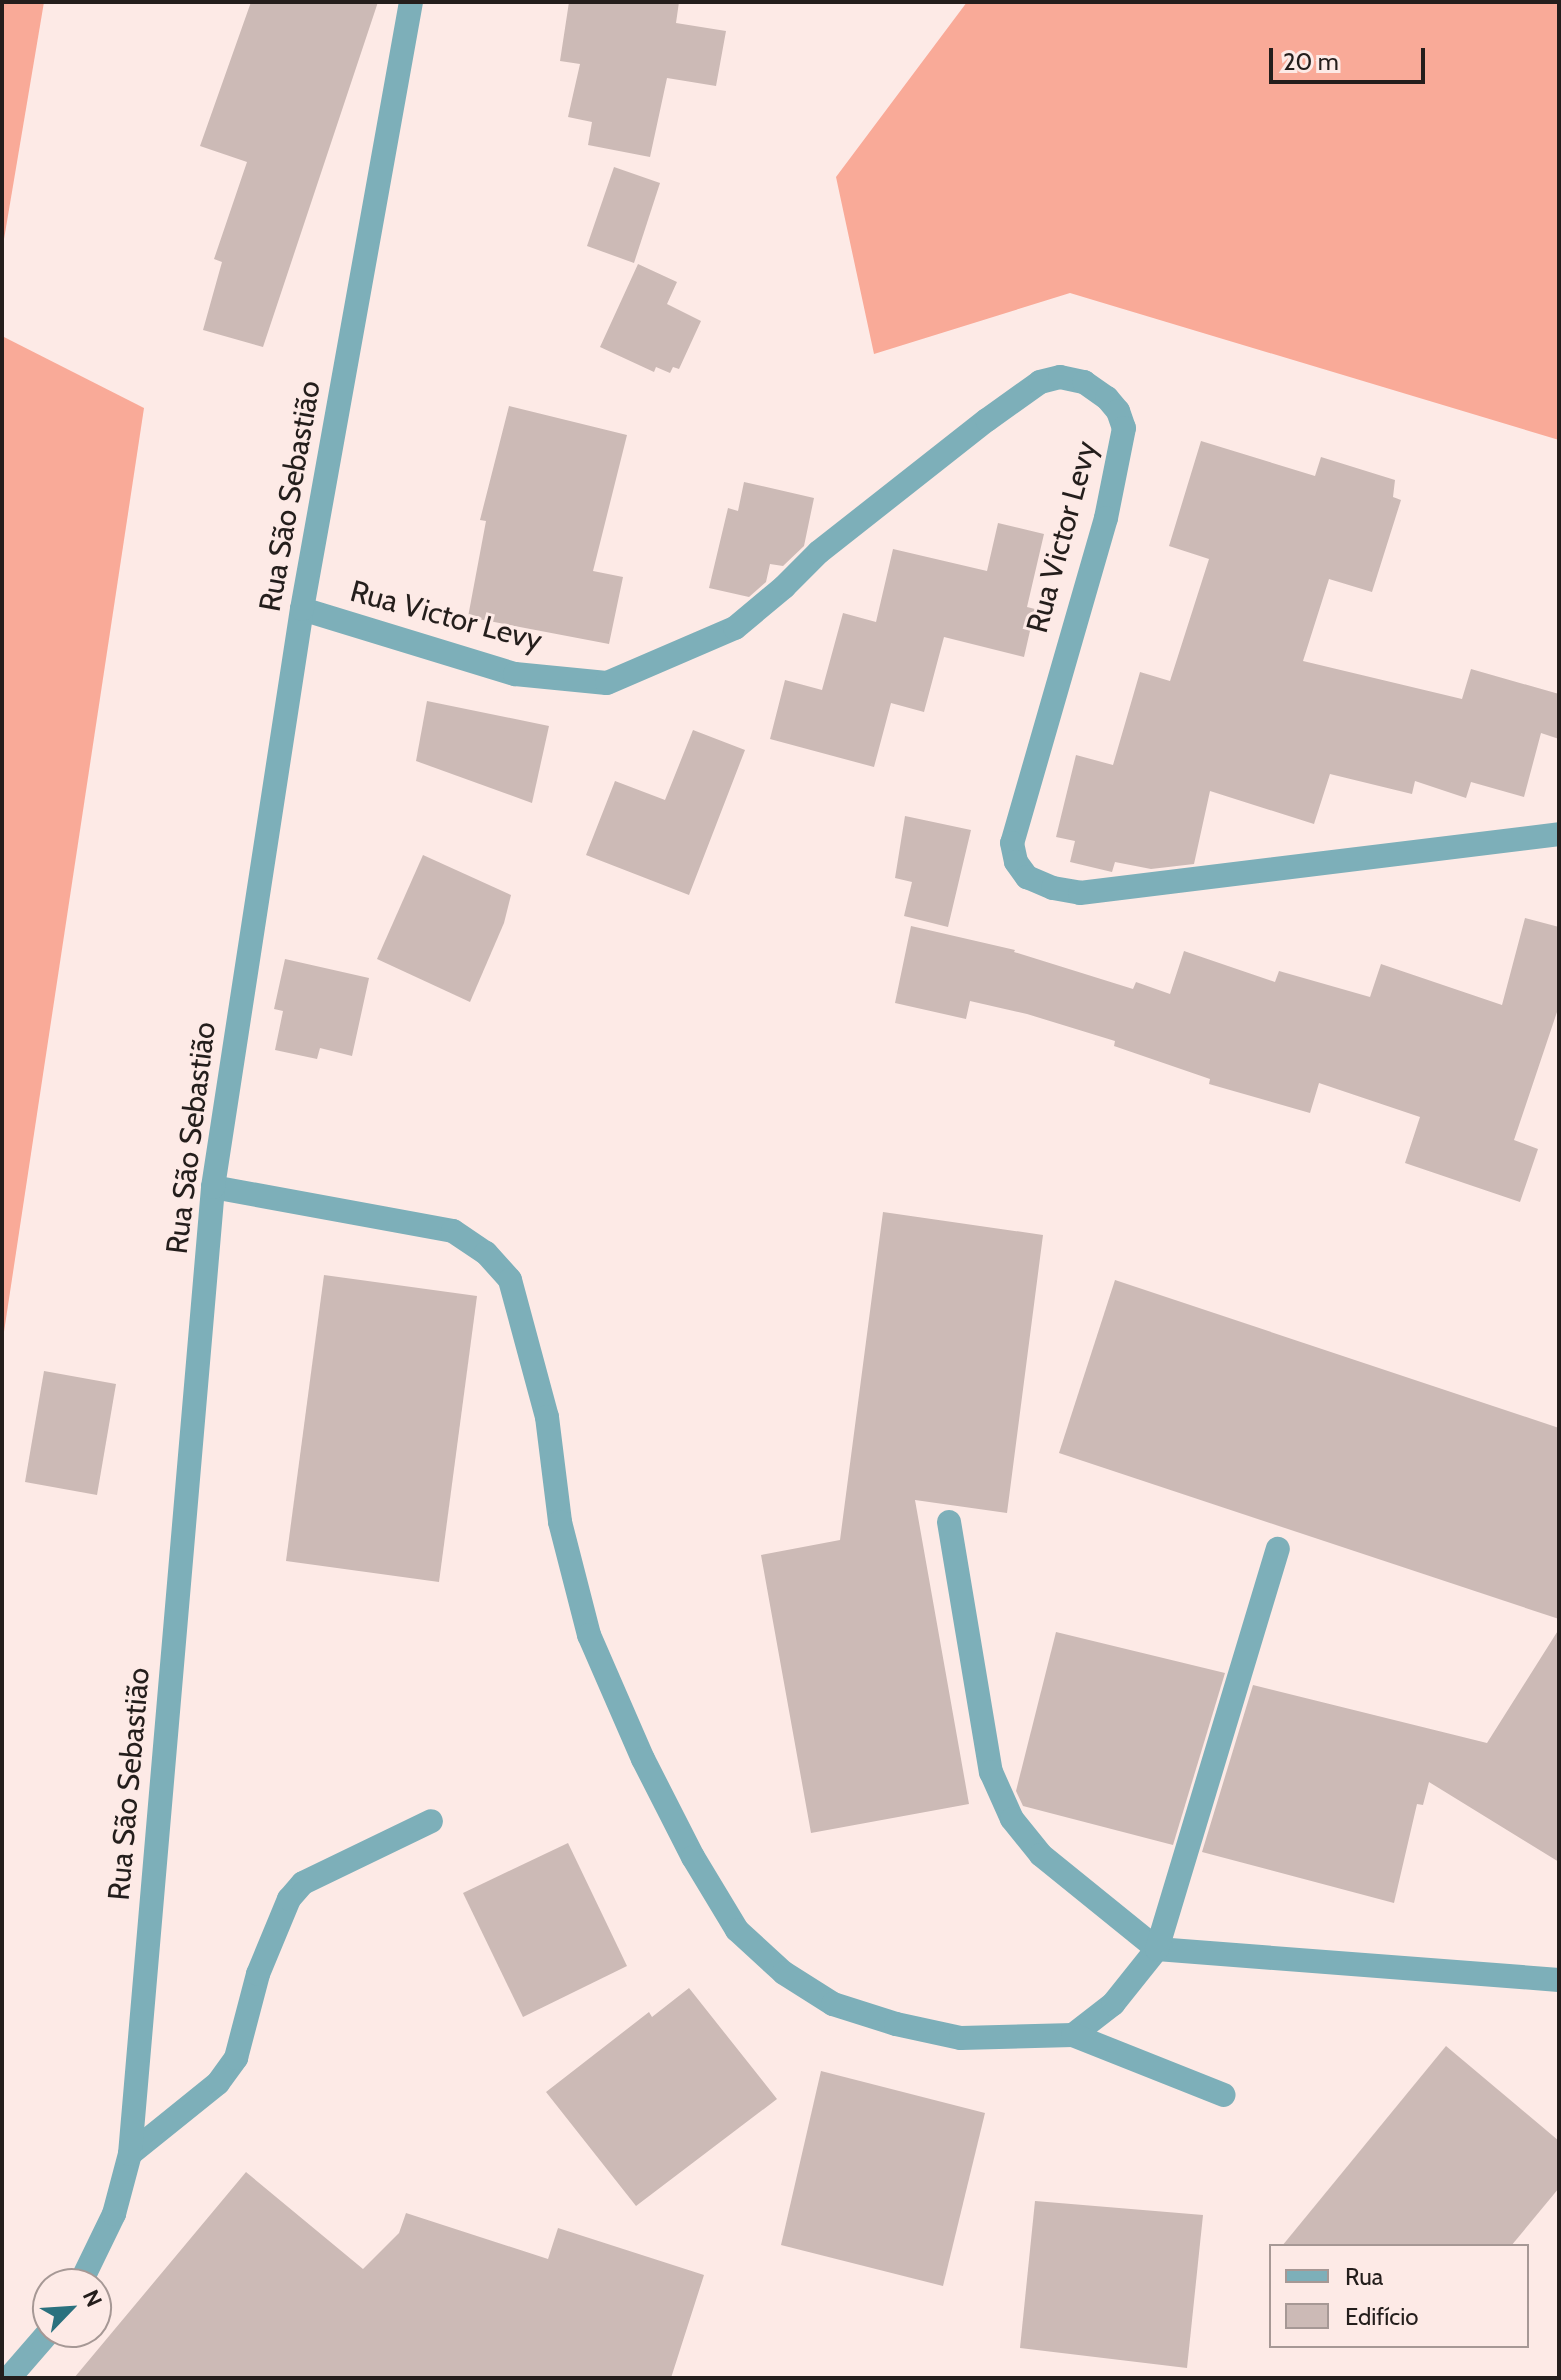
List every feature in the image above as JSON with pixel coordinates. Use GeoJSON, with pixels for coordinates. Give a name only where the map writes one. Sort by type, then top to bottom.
{"type":"FeatureCollection","features":[{"type":"Feature","properties":{"kind":"street","name":"Rua São Sebastião"},"geometry":{"type":"LineString","coordinates":[[88,2268],[114,2214],[130,2154],[213,1187],[302,609],[411,2]]}},
{"type":"Feature","properties":{"kind":"street","name":"Rua Victor Levy"},"geometry":{"type":"LineString","coordinates":[[302,609],[515,674],[607,683],[735,628],[784,587],[819,552],[975,429],[1040,382],[1060,377],[1084,382],[1107,398],[1118,411],[1124,428],[1106,518],[1012,843],[1016,862],[1027,877],[1053,888],[1080,893],[1559,834]]}},
{"type":"Feature","properties":{"kind":"street"},"geometry":{"type":"LineString","coordinates":[[213,1187],[453,1231],[486,1253],[510,1280],[547,1417],[560,1522],[589,1635],[643,1759],[693,1857],[737,1930],[784,1973],[833,2004],[883,2020],[961,2038],[1073,2035],[1224,2095]]}},
{"type":"Feature","properties":{"kind":"street"},"geometry":{"type":"LineString","coordinates":[[949,1522],[991,1772],[1012,1819],[1041,1855],[1157,1949],[1559,1980]]}},
{"type":"Feature","properties":{"kind":"street"},"geometry":{"type":"LineString","coordinates":[[1073,2035],[1113,2004],[1157,1949],[1278,1549]]}},
{"type":"Feature","properties":{"kind":"street"},"geometry":{"type":"LineString","coordinates":[[130,2154],[218,2083],[236,2058],[258,1974],[289,1899],[303,1883],[431,1821]]}},
{"type":"Feature","properties":{"kind":"street"},"geometry":{"type":"LineString","coordinates":[[9,2378],[35,2348]]}},
{"type":"Feature","properties":{"kind":"shaded area"},"geometry":{"type":"Polygon","coordinates":[[[2,2],[44,2],[2,251],[2,2]]]}},
{"type":"Feature","properties":{"kind":"shaded area"},"geometry":{"type":"Polygon","coordinates":[[[967,2],[1559,2],[1559,440],[1070,293],[874,354],[836,177],[967,2]]]}},
{"type":"Feature","properties":{"kind":"shaded area"},"geometry":{"type":"Polygon","coordinates":[[[2,336],[144,408],[2,1345],[2,336]]]}},
{"type":"Feature","properties":{"kind":"building"},"geometry":{"type":"Polygon","coordinates":[[[251,2],[378,2],[263,347],[203,330],[222,262],[214,259],[247,162],[200,146],[251,2]]]}},
{"type":"Feature","properties":{"kind":"building"},"geometry":{"type":"Polygon","coordinates":[[[569,2],[679,2],[676,23],[726,31],[716,86],[667,78],[650,157],[588,145],[592,122],[568,117],[580,64],[560,61],[569,2]]]}},
{"type":"Feature","properties":{"kind":"building"},"geometry":{"type":"Polygon","coordinates":[[[614,167],[660,183],[634,263],[587,246],[614,167]]]}},
{"type":"Feature","properties":{"kind":"building"},"geometry":{"type":"Polygon","coordinates":[[[638,264],[677,282],[667,304],[701,321],[679,369],[673,367],[670,373],[656,367],[654,372],[600,347],[638,264]]]}},
{"type":"Feature","properties":{"kind":"building"},"geometry":{"type":"Polygon","coordinates":[[[509,406],[627,435],[593,571],[623,577],[609,644],[468,617],[486,521],[480,520],[509,406]]]}},
{"type":"Feature","properties":{"kind":"building"},"geometry":{"type":"Polygon","coordinates":[[[1201,441],[1315,476],[1321,457],[1395,480],[1393,497],[1401,500],[1372,592],[1329,579],[1303,661],[1462,699],[1471,669],[1559,694],[1559,739],[1541,733],[1524,797],[1471,782],[1466,798],[1415,781],[1412,794],[1330,774],[1314,824],[1210,791],[1194,864],[1151,869],[1115,862],[1112,872],[1070,862],[1075,841],[1056,837],[1076,755],[1113,765],[1140,672],[1170,681],[1209,559],[1169,546],[1201,441]]]}},
{"type":"Feature","properties":{"kind":"building"},"geometry":{"type":"Polygon","coordinates":[[[744,482],[814,498],[804,546],[783,566],[770,564],[766,582],[749,597],[709,588],[728,508],[738,511],[744,482]]]}},
{"type":"Feature","properties":{"kind":"building"},"geometry":{"type":"Polygon","coordinates":[[[998,523],[1044,534],[1027,607],[1035,609],[1024,657],[944,637],[924,712],[891,703],[874,767],[770,739],[785,680],[822,690],[843,613],[876,622],[893,549],[987,571],[998,523]]]}},
{"type":"Feature","properties":{"kind":"building"},"geometry":{"type":"Polygon","coordinates":[[[427,701],[549,726],[532,803],[416,761],[427,701]]]}},
{"type":"Feature","properties":{"kind":"building"},"geometry":{"type":"Polygon","coordinates":[[[693,730],[745,750],[689,895],[586,855],[615,781],[665,800],[693,730]]]}},
{"type":"Feature","properties":{"kind":"building"},"geometry":{"type":"Polygon","coordinates":[[[905,816],[971,830],[948,927],[904,916],[912,882],[895,878],[905,816]]]}},
{"type":"Feature","properties":{"kind":"building"},"geometry":{"type":"Polygon","coordinates":[[[423,855],[511,895],[504,923],[470,1002],[377,959],[423,855]]]}},
{"type":"Feature","properties":{"kind":"building"},"geometry":{"type":"Polygon","coordinates":[[[1525,918],[1559,927],[1559,1006],[1514,1140],[1538,1149],[1520,1202],[1405,1163],[1420,1117],[1319,1083],[1310,1113],[1209,1084],[1210,1079],[1114,1046],[1115,1041],[1027,1014],[970,1001],[966,1019],[895,1003],[911,926],[1015,950],[1133,989],[1136,982],[1170,994],[1184,951],[1275,982],[1279,971],[1370,997],[1381,964],[1502,1005],[1525,918]]]}},
{"type":"Feature","properties":{"kind":"building"},"geometry":{"type":"Polygon","coordinates":[[[285,959],[369,978],[352,1056],[320,1048],[317,1059],[275,1050],[283,1011],[274,1009],[285,959]]]}},
{"type":"Feature","properties":{"kind":"building"},"geometry":{"type":"Polygon","coordinates":[[[883,1212],[1043,1235],[1007,1513],[915,1500],[969,1804],[811,1833],[761,1555],[840,1540],[883,1212]]]}},
{"type":"Feature","properties":{"kind":"building"},"geometry":{"type":"Polygon","coordinates":[[[324,1275],[477,1296],[439,1582],[286,1561],[324,1275]]]}},
{"type":"Feature","properties":{"kind":"building"},"geometry":{"type":"Polygon","coordinates":[[[1115,1280],[1559,1428],[1559,1619],[1059,1453],[1115,1280]]]}},
{"type":"Feature","properties":{"kind":"building"},"geometry":{"type":"Polygon","coordinates":[[[44,1371],[116,1384],[97,1495],[25,1482],[44,1371]]]}},
{"type":"Feature","properties":{"kind":"building"},"geometry":{"type":"Polygon","coordinates":[[[1559,1629],[1559,1862],[1429,1782],[1423,1805],[1417,1804],[1394,1903],[1202,1852],[1253,1685],[1487,1743],[1559,1629]]]}},
{"type":"Feature","properties":{"kind":"building"},"geometry":{"type":"Polygon","coordinates":[[[1056,1632],[1225,1673],[1173,1845],[1023,1806],[1016,1791],[1056,1632]]]}},
{"type":"Feature","properties":{"kind":"building"},"geometry":{"type":"Polygon","coordinates":[[[568,1843],[627,1966],[523,2017],[463,1893],[568,1843]]]}},
{"type":"Feature","properties":{"kind":"building"},"geometry":{"type":"Polygon","coordinates":[[[689,1988],[777,2099],[636,2206],[546,2092],[649,2012],[652,2017],[689,1988]]]}},
{"type":"Feature","properties":{"kind":"building"},"geometry":{"type":"Polygon","coordinates":[[[1446,2046],[1559,2141],[1559,2188],[1513,2244],[1284,2244],[1446,2046]]]}},
{"type":"Feature","properties":{"kind":"building"},"geometry":{"type":"Polygon","coordinates":[[[821,2071],[985,2113],[943,2286],[781,2245],[821,2071]]]}},
{"type":"Feature","properties":{"kind":"building"},"geometry":{"type":"Polygon","coordinates":[[[246,2172],[363,2269],[399,2233],[406,2213],[548,2259],[558,2228],[704,2275],[671,2378],[74,2378],[99,2348],[112,2348],[112,2332],[246,2172]]]}},
{"type":"Feature","properties":{"kind":"building"},"geometry":{"type":"Polygon","coordinates":[[[1035,2201],[1203,2215],[1187,2368],[1020,2348],[1035,2201]]]}}]}
